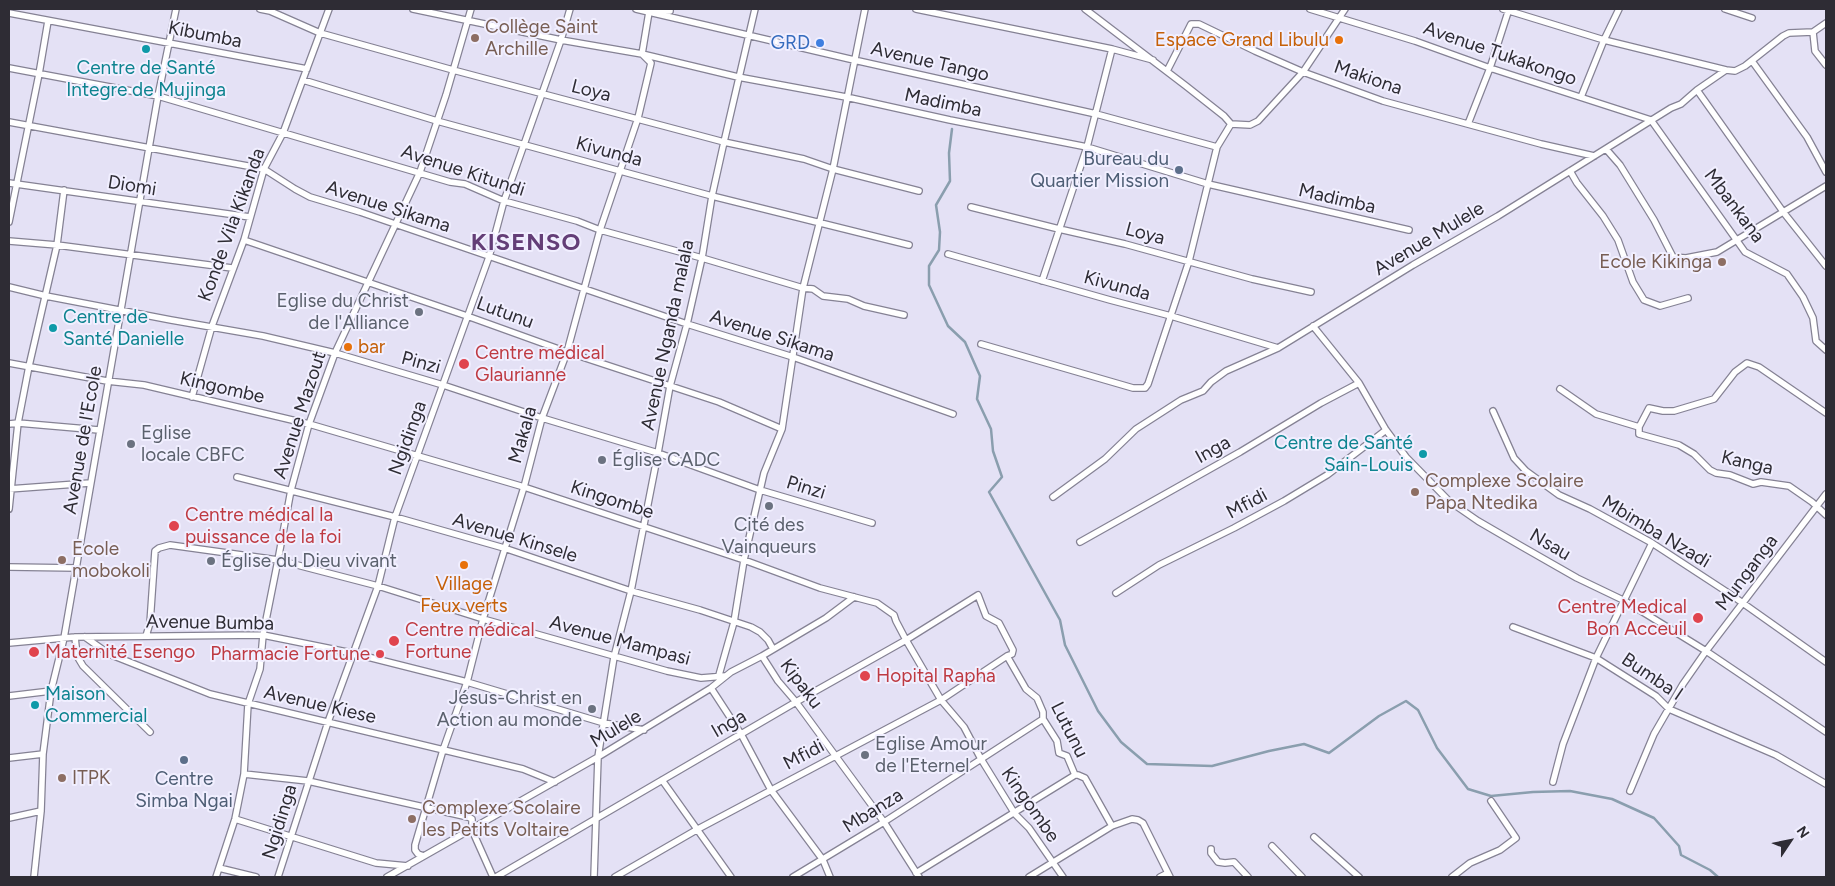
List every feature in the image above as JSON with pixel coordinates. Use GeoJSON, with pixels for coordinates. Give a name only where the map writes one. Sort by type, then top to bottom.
{"type":"FeatureCollection","features":[{"type":"Feature","properties":{"kind":"street","name":"Avenue de l'Ecole"},"geometry":{"type":"LineString","coordinates":[[34,877],[41,811],[43,754],[51,691],[64,638],[107,381],[132,255],[158,96],[176,9]]}},
{"type":"Feature","properties":{"kind":"street","name":"Loya"},"geometry":{"type":"LineString","coordinates":[[260,9],[270,11],[320,33],[542,95],[638,118],[724,142],[804,159],[833,169],[919,191]]}},
{"type":"Feature","properties":{"kind":"street","name":"Konde Vila Kikanda"},"geometry":{"type":"LineString","coordinates":[[192,397],[212,326],[244,240],[264,169],[283,133],[329,9]]}},
{"type":"Feature","properties":{"kind":"street","name":"Madimba"},"geometry":{"type":"LineString","coordinates":[[413,9],[561,40],[642,54],[738,77],[846,97],[1088,147],[1208,184],[1409,230]]}},
{"type":"Feature","properties":{"kind":"street","name":"Avenue Mazout"},"geometry":{"type":"LineString","coordinates":[[216,877],[235,819],[244,774],[248,704],[260,669],[262,635],[291,490],[309,424],[335,353],[395,224],[405,208],[420,172],[471,9]]}},
{"type":"Feature","properties":{"kind":"street","name":"Ngidinga"},"geometry":{"type":"LineString","coordinates":[[278,877],[328,722],[378,586],[395,517],[489,257],[504,201],[561,40],[570,9]]}},
{"type":"Feature","properties":{"kind":"street","name":"Avenue Tango"},"geometry":{"type":"LineString","coordinates":[[636,9],[1096,114],[1217,147]]}},
{"type":"Feature","properties":{"kind":"street"},"geometry":{"type":"LineString","coordinates":[[649,12],[670,11],[670,9]]}},
{"type":"Feature","properties":{"kind":"street","name":"Avenue Nganda malala"},"geometry":{"type":"LineString","coordinates":[[594,877],[598,758],[614,657],[631,591],[670,386],[702,258],[712,196],[755,9]]}},
{"type":"Feature","properties":{"kind":"street"},"geometry":{"type":"LineString","coordinates":[[722,676],[734,622],[744,560],[760,490],[767,465],[782,429],[802,288],[833,169],[865,9]]}},
{"type":"Feature","properties":{"kind":"street"},"geometry":{"type":"LineString","coordinates":[[916,9],[1112,49],[1153,60]]}},
{"type":"Feature","properties":{"kind":"street"},"geometry":{"type":"LineString","coordinates":[[1085,9],[1224,116],[1230,124]]}},
{"type":"Feature","properties":{"kind":"street","name":"Avenue Tukakongo"},"geometry":{"type":"LineString","coordinates":[[1310,9],[1414,41],[1490,68],[1651,120]]}},
{"type":"Feature","properties":{"kind":"street"},"geometry":{"type":"LineString","coordinates":[[1230,124],[1250,125],[1258,121],[1303,72],[1345,9]]}},
{"type":"Feature","properties":{"kind":"street"},"geometry":{"type":"LineString","coordinates":[[1468,124],[1490,68],[1507,9],[1604,40],[1726,70]]}},
{"type":"Feature","properties":{"kind":"street"},"geometry":{"type":"LineString","coordinates":[[1581,97],[1604,40],[1620,9]]}},
{"type":"Feature","properties":{"kind":"street"},"geometry":{"type":"LineString","coordinates":[[1725,9],[1752,18]]}},
{"type":"Feature","properties":{"kind":"street","name":"Kibumba"},"geometry":{"type":"LineString","coordinates":[[9,12],[48,21],[307,69]]}},
{"type":"Feature","properties":{"kind":"street","name":"Makala"},"geometry":{"type":"LineString","coordinates":[[424,856],[418,854],[415,850],[443,750],[467,682],[483,618],[524,487],[542,418],[567,352],[600,230],[638,118],[651,64],[642,54],[649,12]]}},
{"type":"Feature","properties":{"kind":"street"},"geometry":{"type":"LineString","coordinates":[[9,222],[12,183],[29,125],[48,21]]}},
{"type":"Feature","properties":{"kind":"street","name":"Makiona"},"geometry":{"type":"LineString","coordinates":[[1167,71],[1189,28],[1194,23],[1303,72],[1383,101],[1541,144],[1594,156]]}},
{"type":"Feature","properties":{"kind":"street","name":"Avenue Mulele"},"geometry":{"type":"LineString","coordinates":[[1053,497],[1105,459],[1136,429],[1175,404],[1203,391],[1211,382],[1226,371],[1278,348],[1651,120],[1681,104],[1697,90],[1726,70],[1740,69],[1790,33],[1813,32],[1826,23]]}},
{"type":"Feature","properties":{"kind":"street"},"geometry":{"type":"LineString","coordinates":[[1813,32],[1815,51],[1826,65]]}},
{"type":"Feature","properties":{"kind":"street"},"geometry":{"type":"LineString","coordinates":[[1042,281],[1088,147],[1112,49]]}},
{"type":"Feature","properties":{"kind":"street"},"geometry":{"type":"LineString","coordinates":[[1752,61],[1807,137],[1826,172]]}},
{"type":"Feature","properties":{"kind":"street","name":"Avenue Kitundi"},"geometry":{"type":"LineString","coordinates":[[9,68],[158,96],[450,182],[465,184],[504,201],[600,230],[802,288],[813,288],[823,296],[848,299],[864,306],[904,315]]}},
{"type":"Feature","properties":{"kind":"street","name":"Kivunda"},"geometry":{"type":"LineString","coordinates":[[303,80],[437,121],[712,196],[909,245]]}},
{"type":"Feature","properties":{"kind":"street"},"geometry":{"type":"LineString","coordinates":[[1697,90],[1784,213],[1826,266]]}},
{"type":"Feature","properties":{"kind":"street","name":"Mbankana"},"geometry":{"type":"LineString","coordinates":[[1651,120],[1745,252],[1787,274],[1803,297],[1813,318],[1816,341],[1826,350]]}},
{"type":"Feature","properties":{"kind":"street","name":"Avenue Sikama"},"geometry":{"type":"LineString","coordinates":[[9,122],[264,169],[294,190],[310,197],[395,224],[687,324],[793,357],[953,414]]}},
{"type":"Feature","properties":{"kind":"street"},"geometry":{"type":"LineString","coordinates":[[981,344],[1133,388],[1145,388],[1148,384],[1189,261],[1217,147],[1230,124]]}},
{"type":"Feature","properties":{"kind":"street"},"geometry":{"type":"LineString","coordinates":[[1606,149],[1620,165],[1654,220],[1673,258],[1686,258],[1717,252],[1826,186]]}},
{"type":"Feature","properties":{"kind":"street"},"geometry":{"type":"LineString","coordinates":[[1570,171],[1577,184],[1603,216],[1618,240],[1633,282],[1644,300],[1660,306],[1688,298]]}},
{"type":"Feature","properties":{"kind":"street","name":"Diomi"},"geometry":{"type":"LineString","coordinates":[[12,183],[250,217]]}},
{"type":"Feature","properties":{"kind":"street"},"geometry":{"type":"LineString","coordinates":[[9,509],[18,423],[57,245],[64,190]]}},
{"type":"Feature","properties":{"kind":"street","name":"Loya"},"geometry":{"type":"LineString","coordinates":[[971,207],[1125,244],[1252,279],[1310,292]]}},
{"type":"Feature","properties":{"kind":"street","name":"Lutunu"},"geometry":{"type":"LineString","coordinates":[[244,240],[567,352],[718,402],[782,429]]}},
{"type":"Feature","properties":{"kind":"street"},"geometry":{"type":"LineString","coordinates":[[9,241],[57,245],[232,268]]}},
{"type":"Feature","properties":{"kind":"street","name":"Kivunda"},"geometry":{"type":"LineString","coordinates":[[948,254],[1278,348]]}},
{"type":"Feature","properties":{"kind":"street","name":"Pinzi"},"geometry":{"type":"LineString","coordinates":[[9,287],[46,296],[262,336],[335,353],[658,453],[760,490],[872,523]]}},
{"type":"Feature","properties":{"kind":"street","name":"Nsau"},"geometry":{"type":"LineString","coordinates":[[1313,326],[1359,383],[1386,430],[1406,457],[1449,501],[1478,521],[1569,574],[1625,602],[1706,651],[1826,732]]}},
{"type":"Feature","properties":{"kind":"street","name":"Kingombe"},"geometry":{"type":"LineString","coordinates":[[9,363],[107,381],[144,385],[309,424],[524,487],[744,560],[820,588],[877,603],[894,615],[906,640],[941,700],[964,727],[981,760],[1015,814],[1028,828],[1064,877]]}},
{"type":"Feature","properties":{"kind":"street"},"geometry":{"type":"LineString","coordinates":[[1639,427],[1649,408],[1663,412],[1674,411],[1714,399],[1735,372],[1747,363],[1759,367],[1826,413]]}},
{"type":"Feature","properties":{"kind":"street","name":"Inga"},"geometry":{"type":"LineString","coordinates":[[1080,542],[1359,383]]}},
{"type":"Feature","properties":{"kind":"street","name":"Kanga"},"geometry":{"type":"LineString","coordinates":[[1560,389],[1596,414],[1639,427],[1639,434],[1679,445],[1694,454],[1716,474],[1730,475],[1753,484],[1761,482],[1789,486],[1826,514]]}},
{"type":"Feature","properties":{"kind":"street","name":"Mbimba Nzadi"},"geometry":{"type":"LineString","coordinates":[[1493,411],[1514,458],[1526,471],[1558,495],[1590,509],[1652,543],[1744,603],[1826,662]]}},
{"type":"Feature","properties":{"kind":"street"},"geometry":{"type":"LineString","coordinates":[[9,424],[18,423],[100,430]]}},
{"type":"Feature","properties":{"kind":"street","name":"Mfidi"},"geometry":{"type":"LineString","coordinates":[[1116,592],[1159,565],[1291,497],[1327,475],[1386,430]]}},
{"type":"Feature","properties":{"kind":"street","name":"Avenue Kinsele"},"geometry":{"type":"LineString","coordinates":[[237,477],[395,517],[504,548],[631,591],[734,622],[760,632],[773,649]]}},
{"type":"Feature","properties":{"kind":"street"},"geometry":{"type":"LineString","coordinates":[[10,489],[90,483]]}},
{"type":"Feature","properties":{"kind":"street","name":"Munganga"},"geometry":{"type":"LineString","coordinates":[[1630,791],[1654,734],[1683,684],[1826,494]]}},
{"type":"Feature","properties":{"kind":"street"},"geometry":{"type":"LineString","coordinates":[[1553,782],[1563,744],[1596,658],[1625,602],[1652,543]]}},
{"type":"Feature","properties":{"kind":"street","name":"Avenue Mampasi"},"geometry":{"type":"LineString","coordinates":[[146,636],[150,623],[155,551],[170,545],[278,560],[378,586],[614,657],[689,676],[701,678],[722,676]]}},
{"type":"Feature","properties":{"kind":"street"},"geometry":{"type":"LineString","coordinates":[[9,567],[76,568]]}},
{"type":"Feature","properties":{"kind":"street","name":"Lutunu"},"geometry":{"type":"LineString","coordinates":[[978,595],[986,616],[999,623],[1013,650],[1012,654],[1007,656],[1026,689],[1037,698],[1043,712],[1043,719],[1055,736],[1059,753],[1067,756],[1075,775],[1078,774],[1085,778],[1112,826]]}},
{"type":"Feature","properties":{"kind":"street","name":"Inga"},"geometry":{"type":"LineString","coordinates":[[494,877],[906,640],[978,595]]}},
{"type":"Feature","properties":{"kind":"street","name":"Mulele"},"geometry":{"type":"LineString","coordinates":[[387,877],[598,758],[710,688],[722,676],[762,656],[826,618],[854,597]]}},
{"type":"Feature","properties":{"kind":"street","name":"Bumba I"},"geometry":{"type":"LineString","coordinates":[[1514,627],[1596,658],[1656,696],[1669,709],[1776,755],[1826,784]]}},
{"type":"Feature","properties":{"kind":"street","name":"Avenue Bumba"},"geometry":{"type":"LineString","coordinates":[[9,642],[75,637],[262,635],[352,653],[467,682],[604,724],[644,730]]}},
{"type":"Feature","properties":{"kind":"street"},"geometry":{"type":"LineString","coordinates":[[75,637],[77,656],[82,666],[150,732]]}},
{"type":"Feature","properties":{"kind":"street","name":"Avenue Kiese"},"geometry":{"type":"LineString","coordinates":[[86,637],[98,647],[118,658],[210,694],[523,769],[555,782]]}},
{"type":"Feature","properties":{"kind":"street","name":"Kipaku"},"geometry":{"type":"LineString","coordinates":[[762,656],[778,681],[796,702],[884,822],[917,875]]}},
{"type":"Feature","properties":{"kind":"street","name":"Mfidi"},"geometry":{"type":"LineString","coordinates":[[614,877],[698,829],[941,700],[1007,656]]}},
{"type":"Feature","properties":{"kind":"street"},"geometry":{"type":"LineString","coordinates":[[710,688],[741,734],[771,790],[822,860],[830,877]]}},
{"type":"Feature","properties":{"kind":"street"},"geometry":{"type":"LineString","coordinates":[[9,696],[51,691]]}},
{"type":"Feature","properties":{"kind":"street","name":"Mbanza"},"geometry":{"type":"LineString","coordinates":[[793,877],[884,822],[1043,719]]}},
{"type":"Feature","properties":{"kind":"street"},"geometry":{"type":"LineString","coordinates":[[9,758],[43,754]]}},
{"type":"Feature","properties":{"kind":"street"},"geometry":{"type":"LineString","coordinates":[[244,774],[308,781],[468,817],[472,820],[472,830],[494,877]]}},
{"type":"Feature","properties":{"kind":"street"},"geometry":{"type":"LineString","coordinates":[[917,875],[1015,814],[1059,783],[1075,775]]}},
{"type":"Feature","properties":{"kind":"street"},"geometry":{"type":"LineString","coordinates":[[662,780],[731,877]]}},
{"type":"Feature","properties":{"kind":"street"},"geometry":{"type":"LineString","coordinates":[[1452,877],[1470,863],[1500,850],[1516,838],[1491,800]]}},
{"type":"Feature","properties":{"kind":"street"},"geometry":{"type":"LineString","coordinates":[[9,818],[41,811]]}},
{"type":"Feature","properties":{"kind":"street"},"geometry":{"type":"LineString","coordinates":[[235,819],[376,863],[408,866]]}},
{"type":"Feature","properties":{"kind":"street"},"geometry":{"type":"LineString","coordinates":[[1029,877],[1112,826],[1132,819],[1143,823],[1169,875],[1160,877]]}},
{"type":"Feature","properties":{"kind":"street"},"geometry":{"type":"LineString","coordinates":[[1314,838],[1359,877]]}},
{"type":"Feature","properties":{"kind":"street"},"geometry":{"type":"LineString","coordinates":[[1272,846],[1302,877]]}},
{"type":"Feature","properties":{"kind":"street"},"geometry":{"type":"LineString","coordinates":[[1211,849],[1211,853],[1218,862],[1234,862],[1248,877]]}},
{"type":"Feature","properties":{"kind":"street"},"geometry":{"type":"LineString","coordinates":[[219,868],[256,877]]}},
{"type":"Feature","properties":{"kind":"waterway"},"geometry":{"type":"LineString","coordinates":[[952,129],[949,153],[950,181],[936,205],[940,232],[939,250],[929,266],[929,285],[948,326],[965,342],[980,376],[977,399],[991,429],[993,451],[1002,477],[989,492],[1060,620],[1065,645],[1098,711],[1121,742],[1147,764],[1212,766],[1304,744],[1329,753],[1379,716],[1406,701],[1418,710],[1437,748],[1468,789],[1491,796],[1570,791],[1612,799],[1654,818],[1679,846],[1681,855],[1710,870],[1718,877]]}},
{"type":"Feature","properties":{"kind":"place","name":"Collège Saint Archille"},"geometry":{"type":"Point","coordinates":[475,38]}},
{"type":"Feature","properties":{"kind":"place","name":"Espace Grand Libulu"},"geometry":{"type":"Point","coordinates":[1339,40]}},
{"type":"Feature","properties":{"kind":"place","name":"GRD"},"geometry":{"type":"Point","coordinates":[820,43]}},
{"type":"Feature","properties":{"kind":"place","name":"Centre de Santé Integre de Mujinga"},"geometry":{"type":"Point","coordinates":[146,49]}},
{"type":"Feature","properties":{"kind":"place","name":"Bureau du Quartier Mission"},"geometry":{"type":"Point","coordinates":[1179,170]}},
{"type":"Feature","properties":{"kind":"place","name":"Ecole Kikinga"},"geometry":{"type":"Point","coordinates":[1722,262]}},
{"type":"Feature","properties":{"kind":"place","name":"Eglise du Christ de l'Alliance"},"geometry":{"type":"Point","coordinates":[419,312]}},
{"type":"Feature","properties":{"kind":"place","name":"Centre de Santé Danielle"},"geometry":{"type":"Point","coordinates":[53,328]}},
{"type":"Feature","properties":{"kind":"place","name":"bar"},"geometry":{"type":"Point","coordinates":[348,347]}},
{"type":"Feature","properties":{"kind":"place","name":"Centre médical Glaurianne"},"geometry":{"type":"Point","coordinates":[464,364]}},
{"type":"Feature","properties":{"kind":"place","name":"Eglise locale CBFC"},"geometry":{"type":"Point","coordinates":[131,444]}},
{"type":"Feature","properties":{"kind":"place","name":"Centre de Santé Sain-Louis"},"geometry":{"type":"Point","coordinates":[1423,454]}},
{"type":"Feature","properties":{"kind":"place","name":"Église CADC"},"geometry":{"type":"Point","coordinates":[602,460]}},
{"type":"Feature","properties":{"kind":"place","name":"Complexe Scolaire Papa Ntedika"},"geometry":{"type":"Point","coordinates":[1415,492]}},
{"type":"Feature","properties":{"kind":"place","name":"Cité des Vainqueurs"},"geometry":{"type":"Point","coordinates":[769,506]}},
{"type":"Feature","properties":{"kind":"place","name":"Centre médical la puissance de la foi"},"geometry":{"type":"Point","coordinates":[174,526]}},
{"type":"Feature","properties":{"kind":"place","name":"Ecole mobokoli"},"geometry":{"type":"Point","coordinates":[62,560]}},
{"type":"Feature","properties":{"kind":"place","name":"Église du Dieu vivant"},"geometry":{"type":"Point","coordinates":[211,561]}},
{"type":"Feature","properties":{"kind":"place","name":"Village Feux verts"},"geometry":{"type":"Point","coordinates":[464,565]}},
{"type":"Feature","properties":{"kind":"place","name":"Centre Medical Bon Acceuil"},"geometry":{"type":"Point","coordinates":[1698,618]}},
{"type":"Feature","properties":{"kind":"place","name":"Centre médical Fortune"},"geometry":{"type":"Point","coordinates":[394,641]}},
{"type":"Feature","properties":{"kind":"place","name":"Maternité Esengo"},"geometry":{"type":"Point","coordinates":[34,652]}},
{"type":"Feature","properties":{"kind":"place","name":"Pharmacie Fortune"},"geometry":{"type":"Point","coordinates":[380,654]}},
{"type":"Feature","properties":{"kind":"place","name":"Hopital Rapha"},"geometry":{"type":"Point","coordinates":[865,676]}},
{"type":"Feature","properties":{"kind":"place","name":"Maison Commercial"},"geometry":{"type":"Point","coordinates":[35,705]}},
{"type":"Feature","properties":{"kind":"place","name":"Jésus-Christ en Action au monde"},"geometry":{"type":"Point","coordinates":[592,709]}},
{"type":"Feature","properties":{"kind":"place","name":"Eglise Amour de l'Eternel"},"geometry":{"type":"Point","coordinates":[865,755]}},
{"type":"Feature","properties":{"kind":"place","name":"Centre Simba Ngai"},"geometry":{"type":"Point","coordinates":[184,760]}},
{"type":"Feature","properties":{"kind":"place","name":"ITPK"},"geometry":{"type":"Point","coordinates":[62,778]}},
{"type":"Feature","properties":{"kind":"place","name":"Complexe Scolaire les Petits Voltaire"},"geometry":{"type":"Point","coordinates":[412,819]}},
{"type":"Feature","properties":{"kind":"district","name":"KISENSO"},"geometry":{"type":"Point","coordinates":[526,243]}}]}
